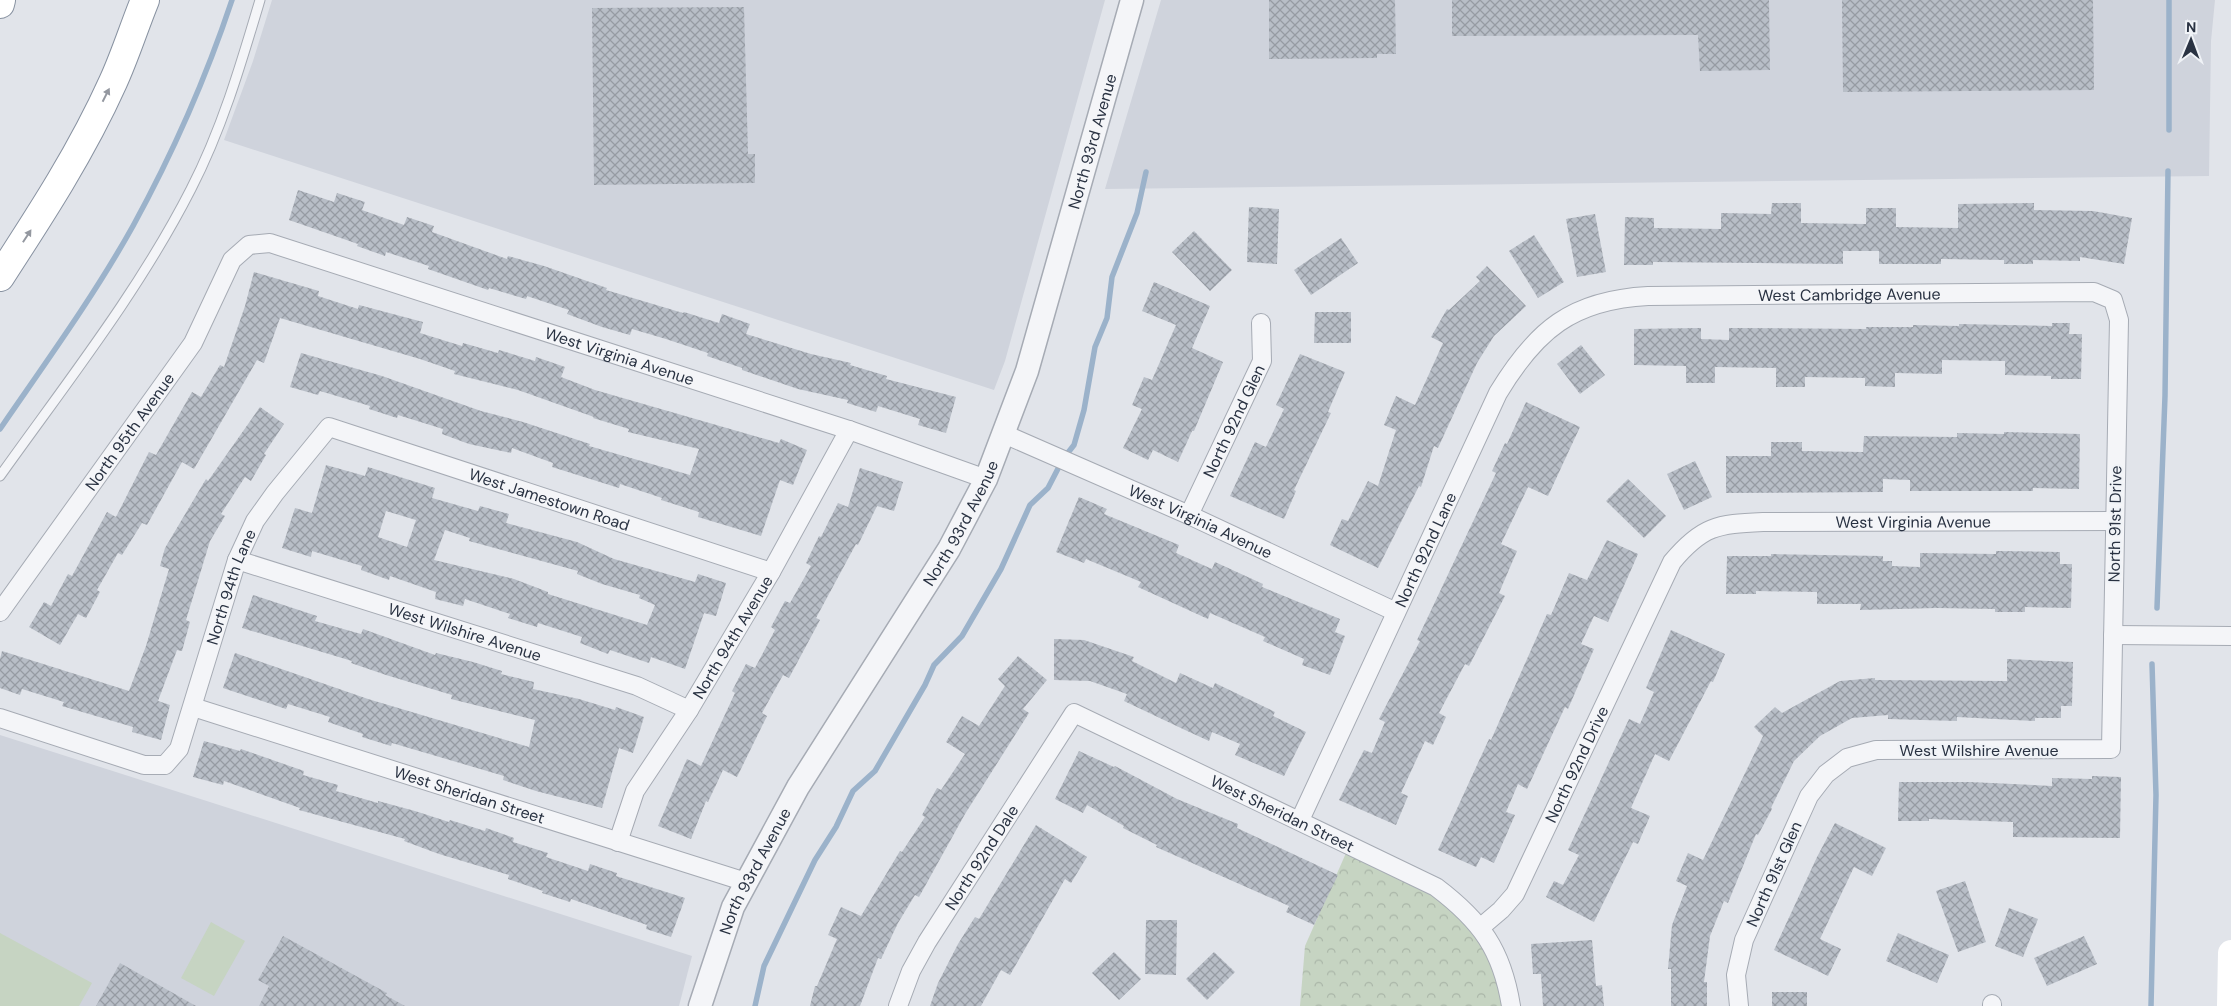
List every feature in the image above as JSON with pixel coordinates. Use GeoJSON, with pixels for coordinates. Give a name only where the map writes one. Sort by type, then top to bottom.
{"type":"FeatureCollection","features":[{"type":"Feature","properties":{"kind":"highway"},"geometry":{"type":"LineString","coordinates":[[0,4],[1,0]]}},
{"type":"Feature","properties":{"kind":"highway"},"geometry":{"type":"LineString","coordinates":[[0,277],[64,178],[113,81],[145,0]]}},
{"type":"Feature","properties":{"kind":"main road"},"geometry":{"type":"LineString","coordinates":[[2230,1006],[2231,953]]}},
{"type":"Feature","properties":{"kind":"street","name":"North 93rd Avenue"},"geometry":{"type":"LineString","coordinates":[[700,1006],[733,907],[746,882],[798,787],[949,549],[986,480],[1027,371],[1132,0]]}},
{"type":"Feature","properties":{"kind":"street","name":"West Virginia Avenue"},"geometry":{"type":"LineString","coordinates":[[249,245],[270,243],[849,430],[986,480]]}},
{"type":"Feature","properties":{"kind":"street","name":"North 95th Avenue"},"geometry":{"type":"LineString","coordinates":[[0,612],[193,343],[232,260],[249,245]]}},
{"type":"Feature","properties":{"kind":"street","name":"West Cambridge Avenue"},"geometry":{"type":"LineString","coordinates":[[1585,307],[1625,297],[1648,296],[2094,292],[2113,300]]}},
{"type":"Feature","properties":{"kind":"street","name":"North 91st Drive"},"geometry":{"type":"LineString","coordinates":[[2111,750],[2119,320],[2113,300]]}},
{"type":"Feature","properties":{"kind":"street","name":"North 92nd Lane"},"geometry":{"type":"LineString","coordinates":[[1300,820],[1505,381],[1532,344],[1553,326],[1585,307]]}},
{"type":"Feature","properties":{"kind":"street","name":"North 92nd Glen"},"geometry":{"type":"LineString","coordinates":[[1189,515],[1262,361],[1261,323]]}},
{"type":"Feature","properties":{"kind":"street","name":"North 94th Lane"},"geometry":{"type":"LineString","coordinates":[[0,718],[144,765],[165,765],[179,749],[237,560],[255,521],[329,427]]}},
{"type":"Feature","properties":{"kind":"street","name":"West Jamestown Road"},"geometry":{"type":"LineString","coordinates":[[329,427],[771,572]]}},
{"type":"Feature","properties":{"kind":"street","name":"North 94th Avenue"},"geometry":{"type":"LineString","coordinates":[[618,842],[636,791],[689,710],[771,572],[849,430]]}},
{"type":"Feature","properties":{"kind":"street","name":"West Virginia Avenue"},"geometry":{"type":"LineString","coordinates":[[1004,434],[1189,515],[1396,612]]}},
{"type":"Feature","properties":{"kind":"street","name":"West Virginia Avenue"},"geometry":{"type":"LineString","coordinates":[[1711,527],[1734,523],[1763,522],[2115,521]]}},
{"type":"Feature","properties":{"kind":"street","name":"North 92nd Drive"},"geometry":{"type":"LineString","coordinates":[[1480,926],[1501,910],[1515,894],[1672,562],[1688,543],[1711,527]]}},
{"type":"Feature","properties":{"kind":"street","name":"West Wilshire Avenue"},"geometry":{"type":"LineString","coordinates":[[237,560],[637,686],[689,710]]}},
{"type":"Feature","properties":{"kind":"street"},"geometry":{"type":"LineString","coordinates":[[2113,635],[2231,636]]}},
{"type":"Feature","properties":{"kind":"street","name":"West Sheridan Street"},"geometry":{"type":"LineString","coordinates":[[193,707],[746,882]]}},
{"type":"Feature","properties":{"kind":"street","name":"West Sheridan Street"},"geometry":{"type":"LineString","coordinates":[[1074,713],[1436,887],[1459,904],[1480,926]]}},
{"type":"Feature","properties":{"kind":"street","name":"North 92nd Dale"},"geometry":{"type":"LineString","coordinates":[[898,1006],[912,971],[927,942],[1074,713]]}},
{"type":"Feature","properties":{"kind":"street","name":"West Wilshire Avenue"},"geometry":{"type":"LineString","coordinates":[[1848,758],[1876,750],[2111,750]]}},
{"type":"Feature","properties":{"kind":"street","name":"North 91st Glen"},"geometry":{"type":"LineString","coordinates":[[1739,1006],[1736,975],[1744,940],[1809,796],[1826,774],[1848,758]]}},
{"type":"Feature","properties":{"kind":"street"},"geometry":{"type":"LineString","coordinates":[[1480,926],[1502,970],[1511,1006]]}},
{"type":"Feature","properties":{"kind":"lane"},"geometry":{"type":"LineString","coordinates":[[0,476],[110,322],[157,250],[192,188],[215,136],[233,88],[260,0]]}},
{"type":"Feature","properties":{"kind":"shaded area"},"geometry":{"type":"Polygon","coordinates":[[[272,0],[1105,0],[1005,361],[994,390],[224,140],[253,61],[272,0]]]}},
{"type":"Feature","properties":{"kind":"shaded area"},"geometry":{"type":"Polygon","coordinates":[[[1161,0],[2215,0],[2211,41],[2209,176],[1105,189],[1161,0]]]}},
{"type":"Feature","properties":{"kind":"shaded area"},"geometry":{"type":"Polygon","coordinates":[[[0,735],[692,956],[679,1006],[0,1006],[0,735]]]}},
{"type":"Feature","properties":{"kind":"green space"},"geometry":{"type":"Polygon","coordinates":[[[1350,844],[1418,876],[1481,927],[1511,1006],[1300,1006],[1305,946],[1350,844]]]}},
{"type":"Feature","properties":{"kind":"green space"},"geometry":{"type":"Polygon","coordinates":[[[211,922],[245,941],[214,996],[181,978],[211,922]]]}},
{"type":"Feature","properties":{"kind":"green space"},"geometry":{"type":"Polygon","coordinates":[[[0,933],[92,983],[79,1006],[0,1006],[0,933]]]}},
{"type":"Feature","properties":{"kind":"building"},"geometry":{"type":"Polygon","coordinates":[[[1269,0],[1395,0],[1396,54],[1377,54],[1377,58],[1269,59],[1269,0]]]}},
{"type":"Feature","properties":{"kind":"building"},"geometry":{"type":"Polygon","coordinates":[[[1452,0],[1769,0],[1770,70],[1700,71],[1698,35],[1452,36],[1452,0]]]}},
{"type":"Feature","properties":{"kind":"building"},"geometry":{"type":"Polygon","coordinates":[[[1842,0],[2093,0],[2094,90],[1843,92],[1842,0]]]}},
{"type":"Feature","properties":{"kind":"building"},"geometry":{"type":"Polygon","coordinates":[[[744,7],[748,154],[755,154],[755,183],[594,185],[592,8],[744,7]]]}},
{"type":"Feature","properties":{"kind":"building"},"geometry":{"type":"Polygon","coordinates":[[[298,190],[334,202],[337,193],[365,202],[362,210],[404,225],[407,217],[434,226],[432,232],[507,259],[508,256],[544,266],[607,288],[606,290],[683,313],[719,323],[722,314],[750,324],[746,334],[811,354],[851,363],[850,365],[887,376],[886,379],[956,397],[946,433],[918,425],[920,419],[878,406],[876,412],[847,403],[848,400],[798,389],[742,370],[742,368],[707,356],[708,353],[666,339],[632,329],[630,335],[602,327],[567,314],[569,310],[527,296],[526,299],[489,288],[488,290],[428,269],[429,266],[386,252],[385,256],[357,246],[358,244],[289,220],[298,190]]]}},
{"type":"Feature","properties":{"kind":"building"},"geometry":{"type":"Polygon","coordinates":[[[1772,203],[1801,203],[1801,223],[1866,224],[1866,208],[1896,208],[1896,227],[1958,228],[1958,204],[2034,203],[2034,210],[2093,211],[2132,218],[2124,264],[2080,257],[2080,261],[2033,260],[2033,264],[2004,264],[2004,260],[1941,259],[1941,264],[1879,264],[1879,251],[1843,251],[1843,264],[1653,262],[1653,265],[1624,265],[1625,217],[1654,218],[1654,228],[1721,229],[1721,213],[1771,214],[1772,203]]]}},
{"type":"Feature","properties":{"kind":"building"},"geometry":{"type":"Polygon","coordinates":[[[1249,207],[1279,209],[1277,264],[1247,262],[1249,207]]]}},
{"type":"Feature","properties":{"kind":"building"},"geometry":{"type":"Polygon","coordinates":[[[1595,214],[1606,272],[1577,277],[1566,219],[1595,214]]]}},
{"type":"Feature","properties":{"kind":"building"},"geometry":{"type":"Polygon","coordinates":[[[1194,231],[1232,270],[1210,291],[1172,252],[1194,231]]]}},
{"type":"Feature","properties":{"kind":"building"},"geometry":{"type":"Polygon","coordinates":[[[1534,235],[1564,282],[1538,298],[1509,251],[1534,235]]]}},
{"type":"Feature","properties":{"kind":"building"},"geometry":{"type":"Polygon","coordinates":[[[1341,238],[1358,263],[1311,295],[1294,270],[1341,238]]]}},
{"type":"Feature","properties":{"kind":"building"},"geometry":{"type":"Polygon","coordinates":[[[1487,266],[1526,306],[1494,336],[1477,363],[1438,448],[1434,446],[1421,487],[1419,486],[1378,568],[1330,545],[1342,519],[1348,521],[1368,481],[1378,486],[1396,430],[1384,425],[1396,396],[1415,405],[1443,343],[1431,337],[1447,309],[1449,310],[1480,281],[1476,277],[1487,266]]]}},
{"type":"Feature","properties":{"kind":"building"},"geometry":{"type":"Polygon","coordinates":[[[254,272],[319,291],[318,296],[358,309],[359,305],[423,322],[420,333],[462,346],[463,343],[498,353],[499,350],[535,361],[536,357],[565,367],[561,377],[595,390],[779,443],[781,439],[807,450],[793,485],[780,480],[761,536],[698,517],[699,512],[620,484],[619,488],[552,467],[553,463],[512,448],[511,453],[469,444],[442,434],[443,429],[398,415],[397,418],[369,409],[370,406],[320,391],[318,395],[290,387],[301,353],[382,376],[481,411],[523,422],[590,444],[589,446],[690,475],[699,449],[628,432],[629,429],[593,418],[518,390],[454,374],[455,371],[420,359],[280,318],[264,363],[257,360],[194,469],[182,462],[147,525],[142,523],[122,555],[118,553],[97,590],[100,592],[86,618],[78,614],[60,645],[29,627],[44,602],[51,606],[68,574],[72,576],[107,512],[116,517],[149,452],[156,455],[192,392],[201,397],[220,365],[224,367],[245,306],[254,272]]]}},
{"type":"Feature","properties":{"kind":"building"},"geometry":{"type":"Polygon","coordinates":[[[1154,282],[1210,306],[1192,348],[1223,362],[1194,431],[1192,431],[1178,462],[1153,450],[1148,460],[1123,448],[1142,409],[1132,405],[1144,377],[1152,380],[1176,325],[1142,311],[1154,282]]]}},
{"type":"Feature","properties":{"kind":"building"},"geometry":{"type":"Polygon","coordinates":[[[1315,312],[1351,312],[1351,343],[1314,343],[1315,312]]]}},
{"type":"Feature","properties":{"kind":"building"},"geometry":{"type":"Polygon","coordinates":[[[2052,323],[2070,323],[2069,334],[2082,334],[2081,379],[2051,379],[2051,376],[2005,375],[2005,361],[1942,360],[1942,374],[1895,373],[1895,387],[1865,386],[1865,378],[1805,377],[1805,387],[1776,387],[1776,368],[1715,367],[1715,383],[1686,383],[1686,366],[1634,365],[1634,329],[1701,328],[1701,339],[1729,340],[1729,328],[1866,329],[1866,327],[1913,327],[1913,325],[1959,326],[1959,324],[2052,326],[2052,323]]]}},
{"type":"Feature","properties":{"kind":"building"},"geometry":{"type":"Polygon","coordinates":[[[1581,345],[1605,375],[1580,394],[1557,364],[1581,345]]]}},
{"type":"Feature","properties":{"kind":"building"},"geometry":{"type":"Polygon","coordinates":[[[1300,354],[1345,372],[1328,412],[1331,413],[1294,490],[1296,491],[1284,519],[1230,496],[1255,442],[1266,447],[1284,409],[1276,405],[1300,354]]]}},
{"type":"Feature","properties":{"kind":"building"},"geometry":{"type":"Polygon","coordinates":[[[1526,402],[1580,427],[1548,496],[1528,487],[1501,544],[1517,551],[1499,593],[1505,596],[1469,666],[1465,664],[1439,713],[1446,717],[1433,745],[1425,741],[1401,793],[1408,796],[1396,825],[1339,800],[1364,750],[1372,753],[1385,722],[1379,719],[1420,641],[1417,640],[1496,473],[1492,471],[1505,443],[1507,444],[1526,402]]]}},
{"type":"Feature","properties":{"kind":"building"},"geometry":{"type":"Polygon","coordinates":[[[260,407],[284,424],[264,454],[266,455],[251,481],[245,477],[221,514],[225,516],[210,541],[186,620],[190,622],[182,651],[177,650],[158,701],[170,705],[161,740],[132,732],[133,727],[62,706],[64,702],[22,689],[20,695],[0,688],[0,659],[2,651],[129,691],[146,646],[169,569],[160,566],[165,548],[206,479],[208,481],[260,407]]]}},
{"type":"Feature","properties":{"kind":"building"},"geometry":{"type":"Polygon","coordinates":[[[2004,432],[2080,434],[2079,489],[2033,488],[2033,491],[1910,491],[1910,480],[1883,479],[1883,492],[1726,493],[1726,456],[1771,456],[1771,442],[1802,442],[1802,451],[1863,452],[1864,436],[1957,437],[1957,433],[2004,434],[2004,432]]]}},
{"type":"Feature","properties":{"kind":"building"},"geometry":{"type":"Polygon","coordinates":[[[1695,461],[1712,497],[1684,510],[1667,474],[1695,461]]]}},
{"type":"Feature","properties":{"kind":"building"},"geometry":{"type":"Polygon","coordinates":[[[326,465],[365,476],[368,467],[435,488],[432,498],[478,511],[480,506],[509,514],[506,523],[577,542],[614,559],[695,582],[698,574],[726,583],[716,616],[704,613],[685,669],[651,657],[649,663],[610,650],[608,654],[580,643],[582,637],[538,623],[537,627],[508,618],[510,614],[465,599],[463,606],[435,599],[436,592],[390,576],[389,580],[361,570],[362,566],[312,551],[311,557],[282,548],[295,508],[312,513],[326,465]],[[386,511],[378,537],[407,547],[416,520],[386,511]],[[445,530],[434,560],[514,579],[548,592],[548,594],[647,625],[655,605],[639,598],[640,595],[602,584],[577,574],[578,571],[469,541],[470,538],[445,530]]]}},
{"type":"Feature","properties":{"kind":"building"},"geometry":{"type":"Polygon","coordinates":[[[860,468],[903,482],[894,511],[877,506],[858,545],[856,544],[816,618],[820,620],[789,678],[783,675],[762,713],[767,716],[737,777],[723,770],[708,802],[706,801],[691,839],[658,826],[687,759],[701,766],[735,693],[732,691],[746,664],[755,668],[775,630],[771,627],[785,601],[790,603],[811,566],[806,563],[838,503],[848,507],[860,468]]]}},
{"type":"Feature","properties":{"kind":"building"},"geometry":{"type":"Polygon","coordinates":[[[1628,479],[1666,516],[1644,538],[1606,501],[1628,479]]]}},
{"type":"Feature","properties":{"kind":"building"},"geometry":{"type":"Polygon","coordinates":[[[1079,497],[1107,509],[1104,514],[1179,545],[1176,553],[1212,569],[1215,562],[1263,584],[1262,587],[1340,619],[1335,632],[1345,636],[1330,675],[1302,665],[1304,659],[1263,641],[1265,637],[1210,613],[1208,619],[1138,587],[1141,582],[1086,559],[1084,563],[1056,552],[1079,497]]]}},
{"type":"Feature","properties":{"kind":"building"},"geometry":{"type":"Polygon","coordinates":[[[1607,540],[1638,554],[1608,622],[1594,616],[1581,644],[1594,649],[1568,709],[1565,707],[1527,789],[1518,784],[1506,812],[1515,815],[1494,863],[1481,857],[1476,867],[1438,850],[1489,739],[1491,740],[1547,614],[1551,615],[1569,573],[1587,580],[1607,540]]]}},
{"type":"Feature","properties":{"kind":"building"},"geometry":{"type":"Polygon","coordinates":[[[1996,551],[2060,552],[2060,564],[2072,564],[2071,608],[2025,607],[2025,612],[1995,612],[1995,609],[1936,608],[1860,610],[1861,604],[1817,604],[1817,592],[1756,591],[1756,594],[1726,594],[1727,556],[1771,556],[1771,554],[1883,556],[1883,561],[1892,561],[1892,566],[1920,567],[1920,553],[1996,554],[1996,551]]]}},
{"type":"Feature","properties":{"kind":"building"},"geometry":{"type":"Polygon","coordinates":[[[253,595],[317,616],[315,621],[361,634],[363,629],[435,655],[436,653],[473,662],[502,671],[501,674],[534,682],[533,689],[579,699],[615,710],[616,707],[644,717],[633,753],[619,748],[602,808],[536,791],[503,780],[504,776],[392,743],[391,746],[362,737],[363,734],[328,722],[330,717],[288,704],[286,709],[223,688],[235,653],[368,699],[529,747],[535,720],[451,699],[452,695],[386,675],[351,663],[352,661],[242,628],[253,595]]]}},
{"type":"Feature","properties":{"kind":"building"},"geometry":{"type":"Polygon","coordinates":[[[1671,630],[1725,654],[1713,682],[1711,681],[1669,761],[1655,754],[1631,808],[1650,816],[1638,844],[1633,842],[1594,922],[1546,897],[1554,881],[1563,885],[1579,855],[1568,850],[1629,719],[1640,724],[1654,692],[1646,688],[1671,630]]]}},
{"type":"Feature","properties":{"kind":"building"},"geometry":{"type":"Polygon","coordinates":[[[1054,639],[1084,640],[1134,657],[1132,661],[1176,683],[1180,673],[1213,688],[1215,683],[1275,712],[1273,716],[1306,732],[1284,776],[1235,755],[1240,744],[1212,732],[1209,741],[1124,701],[1127,694],[1090,681],[1054,680],[1054,639]]]}},
{"type":"Feature","properties":{"kind":"building"},"geometry":{"type":"Polygon","coordinates":[[[1018,656],[1047,680],[1023,709],[1029,713],[965,814],[919,897],[915,895],[898,923],[881,959],[878,958],[860,1006],[810,1006],[815,986],[817,986],[837,939],[828,935],[841,907],[861,916],[900,851],[902,852],[925,817],[922,815],[937,788],[941,790],[965,754],[946,742],[962,716],[979,726],[1005,686],[998,679],[1018,656]]]}},
{"type":"Feature","properties":{"kind":"building"},"geometry":{"type":"Polygon","coordinates":[[[2007,659],[2073,662],[2072,706],[2061,706],[2061,718],[2035,718],[2035,721],[1957,717],[1957,721],[1888,719],[1888,715],[1852,718],[1820,736],[1794,761],[1772,809],[1758,835],[1756,834],[1728,903],[1724,901],[1710,936],[1704,982],[1707,982],[1707,1006],[1671,1006],[1671,969],[1668,969],[1672,925],[1687,886],[1676,881],[1688,853],[1703,860],[1763,736],[1754,727],[1775,707],[1782,713],[1840,681],[1875,678],[1875,680],[2007,681],[2007,659]]]}},
{"type":"Feature","properties":{"kind":"building"},"geometry":{"type":"Polygon","coordinates":[[[204,741],[240,751],[241,749],[304,771],[303,775],[338,785],[336,791],[415,811],[449,822],[450,820],[485,831],[486,828],[514,838],[513,842],[548,853],[546,857],[588,871],[590,864],[617,873],[616,876],[685,898],[671,937],[646,929],[647,925],[571,899],[570,902],[542,893],[543,891],[508,879],[509,875],[439,854],[404,841],[405,839],[299,810],[300,808],[224,781],[223,785],[193,777],[204,741]]]}},
{"type":"Feature","properties":{"kind":"building"},"geometry":{"type":"Polygon","coordinates":[[[1079,751],[1115,766],[1177,799],[1238,824],[1237,828],[1338,875],[1314,925],[1286,912],[1289,906],[1156,847],[1157,845],[1123,828],[1124,826],[1087,805],[1083,813],[1055,799],[1079,751]]]}},
{"type":"Feature","properties":{"kind":"building"},"geometry":{"type":"Polygon","coordinates":[[[2092,776],[2121,777],[2120,838],[2013,837],[2013,822],[1929,819],[1929,821],[1898,821],[1899,782],[1970,782],[2052,786],[2052,778],[2092,779],[2092,776]]]}},
{"type":"Feature","properties":{"kind":"building"},"geometry":{"type":"Polygon","coordinates":[[[1835,823],[1886,848],[1872,876],[1854,867],[1820,939],[1841,949],[1828,976],[1774,950],[1817,857],[1835,823]]]}},
{"type":"Feature","properties":{"kind":"building"},"geometry":{"type":"Polygon","coordinates":[[[1036,825],[1087,857],[1071,883],[1065,879],[1010,975],[1001,970],[981,1006],[930,1006],[938,983],[958,944],[975,917],[979,919],[1036,825]]]}},
{"type":"Feature","properties":{"kind":"building"},"geometry":{"type":"Polygon","coordinates":[[[1965,881],[1986,942],[1958,952],[1936,891],[1965,881]]]}},
{"type":"Feature","properties":{"kind":"building"},"geometry":{"type":"Polygon","coordinates":[[[2009,908],[2038,919],[2023,957],[1995,946],[2009,908]]]}},
{"type":"Feature","properties":{"kind":"building"},"geometry":{"type":"Polygon","coordinates":[[[1146,920],[1177,920],[1176,975],[1145,974],[1146,920]]]}},
{"type":"Feature","properties":{"kind":"building"},"geometry":{"type":"Polygon","coordinates":[[[1898,933],[1949,955],[1937,983],[1886,961],[1898,933]]]}},
{"type":"Feature","properties":{"kind":"building"},"geometry":{"type":"Polygon","coordinates":[[[283,936],[387,993],[385,995],[405,1006],[259,1006],[269,986],[258,980],[283,936]]]}},
{"type":"Feature","properties":{"kind":"building"},"geometry":{"type":"Polygon","coordinates":[[[2084,936],[2097,964],[2047,986],[2034,958],[2084,936]]]}},
{"type":"Feature","properties":{"kind":"building"},"geometry":{"type":"Polygon","coordinates":[[[1592,940],[1596,986],[1602,985],[1604,1006],[1543,1006],[1541,974],[1533,974],[1531,944],[1592,940]]]}},
{"type":"Feature","properties":{"kind":"building"},"geometry":{"type":"Polygon","coordinates":[[[1114,952],[1141,979],[1119,1000],[1092,973],[1114,952]]]}},
{"type":"Feature","properties":{"kind":"building"},"geometry":{"type":"Polygon","coordinates":[[[1214,952],[1235,972],[1207,1000],[1186,979],[1214,952]]]}},
{"type":"Feature","properties":{"kind":"building"},"geometry":{"type":"Polygon","coordinates":[[[120,963],[196,1006],[96,1006],[120,963]]]}},
{"type":"Feature","properties":{"kind":"building"},"geometry":{"type":"Polygon","coordinates":[[[1772,992],[1807,992],[1807,1006],[1772,1006],[1772,992]]]}},
{"type":"Feature","properties":{"kind":"waterway"},"geometry":{"type":"LineString","coordinates":[[0,429],[86,303],[133,226],[162,171],[188,115],[232,0]]}},
{"type":"Feature","properties":{"kind":"waterway"},"geometry":{"type":"LineString","coordinates":[[2169,0],[2169,130]]}},
{"type":"Feature","properties":{"kind":"waterway"},"geometry":{"type":"LineString","coordinates":[[2157,608],[2165,396],[2168,171]]}},
{"type":"Feature","properties":{"kind":"waterway"},"geometry":{"type":"LineString","coordinates":[[755,1006],[764,966],[815,860],[836,827],[853,791],[875,771],[925,685],[934,665],[962,636],[1001,569],[1030,505],[1048,488],[1063,459],[1074,445],[1084,410],[1095,347],[1107,318],[1112,277],[1137,213],[1146,172]]}},
{"type":"Feature","properties":{"kind":"waterway"},"geometry":{"type":"LineString","coordinates":[[2151,1006],[2156,795],[2152,664]]}}]}
